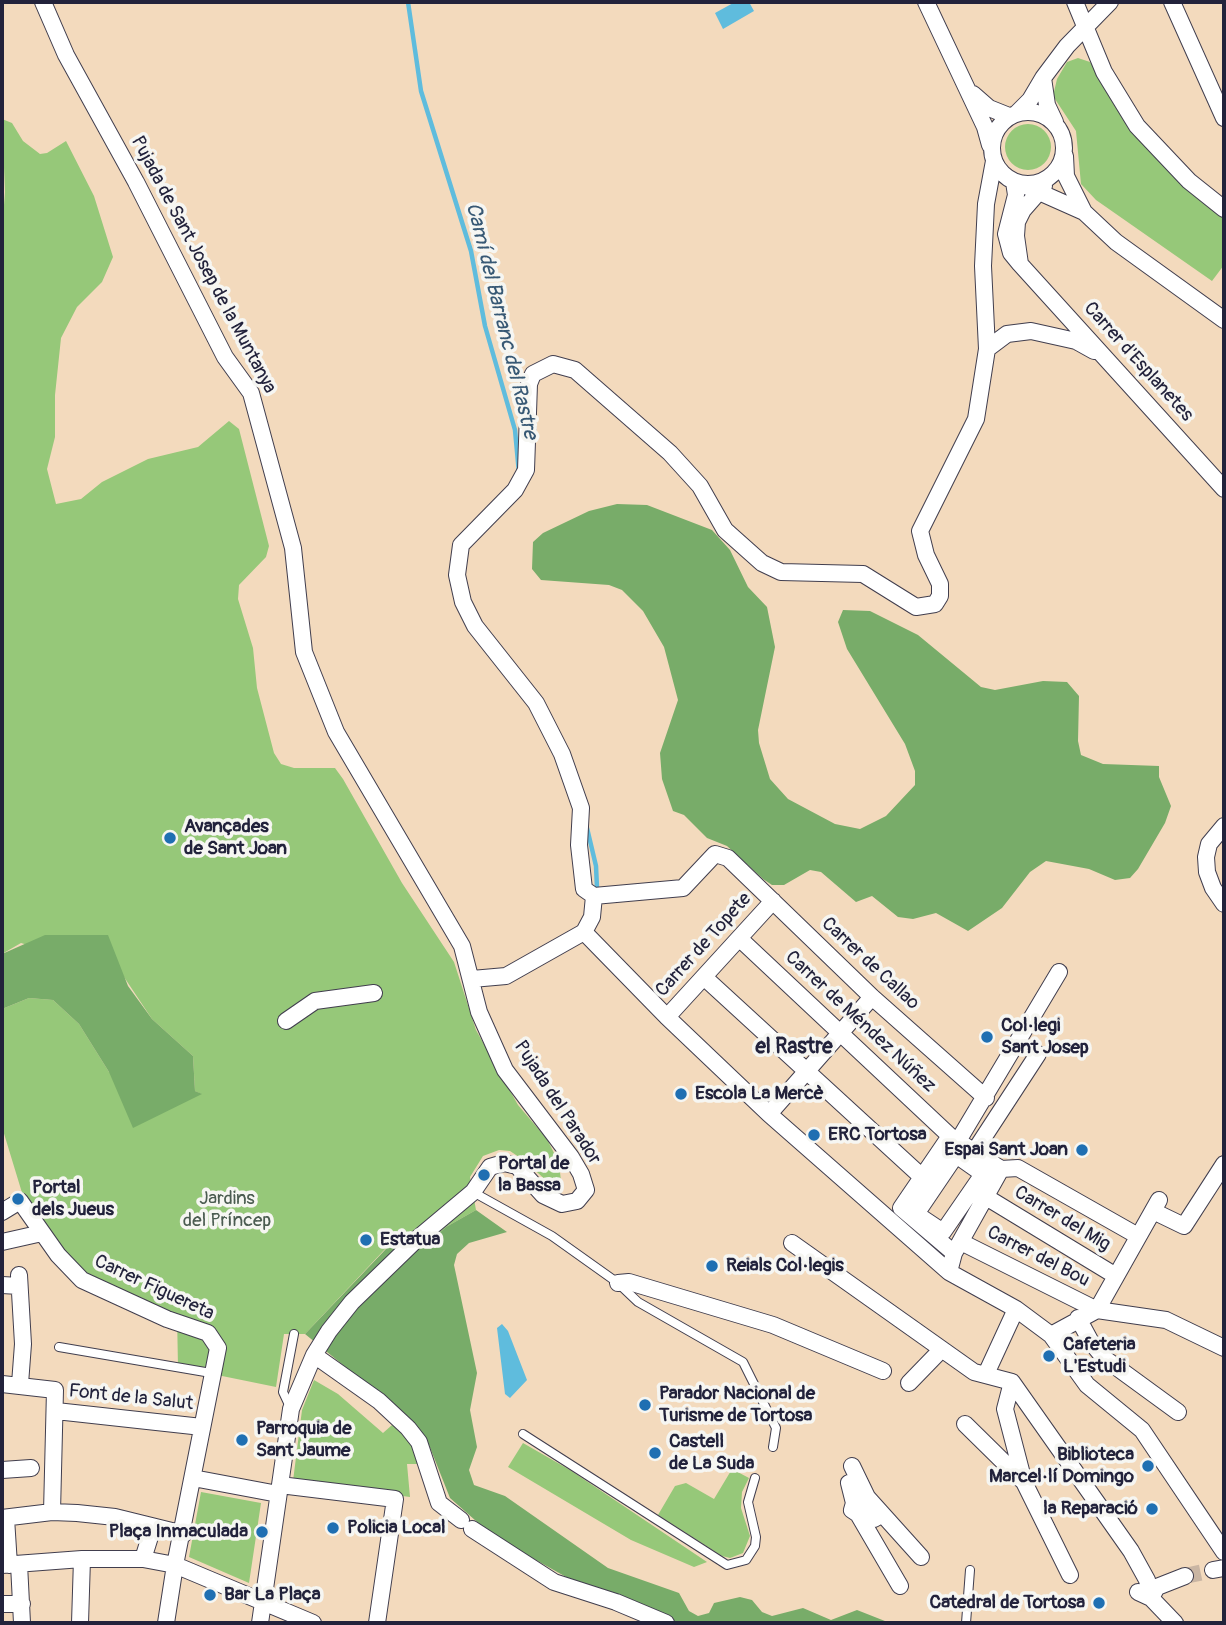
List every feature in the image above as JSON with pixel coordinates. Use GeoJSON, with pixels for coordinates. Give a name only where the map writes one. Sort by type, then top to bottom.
{"type":"FeatureCollection","features":[{"type":"Feature","properties":{"kind":"street","name":"Pujada de Sant Josep de la Muntanya"},"geometry":{"type":"LineString","coordinates":[[43,2],[66,55],[136,182],[225,357],[251,393],[293,548],[304,652],[336,732],[462,946],[472,979]]}},
{"type":"Feature","properties":{"kind":"street"},"geometry":{"type":"LineString","coordinates":[[926,2],[985,127],[993,156],[1014,182],[1084,212],[1116,242],[1224,320]]}},
{"type":"Feature","properties":{"kind":"street"},"geometry":{"type":"LineString","coordinates":[[1075,2],[1120,102],[1137,126],[1189,181],[1224,209]]}},
{"type":"Feature","properties":{"kind":"street"},"geometry":{"type":"LineString","coordinates":[[472,979],[506,976],[584,932],[592,917],[594,896],[584,889],[579,845],[581,808],[562,754],[536,703],[475,626],[463,602],[457,575],[461,545],[515,490],[526,470],[529,384],[533,374],[553,365],[575,370],[670,453],[700,486],[725,530],[762,563],[781,572],[863,575],[916,607],[926,608],[935,604],[940,596],[940,584],[926,555],[920,531],[976,419],[987,349],[983,266],[986,204],[995,131],[1030,100],[1043,78],[1084,27],[1110,2]]}},
{"type":"Feature","properties":{"kind":"street"},"geometry":{"type":"LineString","coordinates":[[1172,2],[1224,118]]}},
{"type":"Feature","properties":{"kind":"street"},"geometry":{"type":"LineString","coordinates":[[1043,78],[1047,105],[1065,151],[1066,176],[1084,212]]}},
{"type":"Feature","properties":{"kind":"street"},"geometry":{"type":"LineString","coordinates":[[964,83],[981,103],[1013,115],[1038,113],[1056,125]]}},
{"type":"Feature","properties":{"kind":"street"},"geometry":{"type":"LineString","coordinates":[[1020,264],[1017,222],[1023,210],[1055,173],[1065,151]]}},
{"type":"Feature","properties":{"kind":"street"},"geometry":{"type":"LineString","coordinates":[[986,204],[1001,184],[1039,183],[1055,173]]}},
{"type":"Feature","properties":{"kind":"street","name":"Carrer d'Esplanetes"},"geometry":{"type":"LineString","coordinates":[[1014,182],[1016,195],[1006,234],[1012,253],[1224,489]]}},
{"type":"Feature","properties":{"kind":"street"},"geometry":{"type":"LineString","coordinates":[[987,349],[1007,334],[1031,331],[1076,341],[1110,360]]}},
{"type":"Feature","properties":{"kind":"street"},"geometry":{"type":"LineString","coordinates":[[1224,826],[1209,844],[1206,857],[1207,872],[1213,888],[1224,904]]}},
{"type":"Feature","properties":{"kind":"street","name":"Carrer de Callao"},"geometry":{"type":"LineString","coordinates":[[594,896],[683,887],[715,854],[728,858],[872,997],[986,1098]]}},
{"type":"Feature","properties":{"kind":"street","name":"Carrer de Topete"},"geometry":{"type":"LineString","coordinates":[[667,1017],[773,901]]}},
{"type":"Feature","properties":{"kind":"street"},"geometry":{"type":"LineString","coordinates":[[584,932],[667,1017],[769,1114],[896,1214],[949,1272],[1016,1309],[1051,1335],[1087,1385],[1142,1430],[1224,1552]]}},
{"type":"Feature","properties":{"kind":"street","name":"Carrer de Méndez Núñez"},"geometry":{"type":"LineString","coordinates":[[740,939],[955,1144]]}},
{"type":"Feature","properties":{"kind":"street"},"geometry":{"type":"LineString","coordinates":[[955,1144],[983,1174],[943,1232],[916,1213],[955,1144],[986,1098],[1059,972]]}},
{"type":"Feature","properties":{"kind":"street"},"geometry":{"type":"LineString","coordinates":[[705,978],[922,1177]]}},
{"type":"Feature","properties":{"kind":"street","name":"Pujada del Parador"},"geometry":{"type":"LineString","coordinates":[[472,979],[479,1012],[505,1070],[571,1157],[581,1174],[586,1191],[577,1202],[562,1204],[543,1195],[517,1166],[504,1163],[489,1167],[473,1192]]}},
{"type":"Feature","properties":{"kind":"street"},"geometry":{"type":"LineString","coordinates":[[286,1021],[315,1002],[374,993]]}},
{"type":"Feature","properties":{"kind":"street"},"geometry":{"type":"LineString","coordinates":[[769,1114],[872,997]]}},
{"type":"Feature","properties":{"kind":"street"},"geometry":{"type":"LineString","coordinates":[[974,1152],[1038,1054]]}},
{"type":"Feature","properties":{"kind":"street"},"geometry":{"type":"LineString","coordinates":[[955,1144],[1001,1169],[1018,1168],[1138,1236]]}},
{"type":"Feature","properties":{"kind":"street"},"geometry":{"type":"LineString","coordinates":[[896,1214],[922,1177],[955,1144]]}},
{"type":"Feature","properties":{"kind":"street"},"geometry":{"type":"LineString","coordinates":[[1097,1310],[1156,1206],[1184,1226],[1224,1164]]}},
{"type":"Feature","properties":{"kind":"street"},"geometry":{"type":"LineString","coordinates":[[949,1272],[958,1247],[1001,1169]]}},
{"type":"Feature","properties":{"kind":"street"},"geometry":{"type":"LineString","coordinates":[[260,1623],[291,1409],[307,1382],[314,1355],[352,1302],[432,1224],[473,1192]]}},
{"type":"Feature","properties":{"kind":"street","name":"Carrer del Mig"},"geometry":{"type":"LineString","coordinates":[[986,1197],[1116,1276]]}},
{"type":"Feature","properties":{"kind":"street","name":"Carrer Figuereta"},"geometry":{"type":"LineString","coordinates":[[2,1212],[20,1201],[42,1233],[82,1280],[167,1319],[208,1333],[218,1348],[211,1373]]}},
{"type":"Feature","properties":{"kind":"street","name":"Carrer del Bou"},"geometry":{"type":"LineString","coordinates":[[896,1214],[958,1247],[1097,1310]]}},
{"type":"Feature","properties":{"kind":"street"},"geometry":{"type":"LineString","coordinates":[[2,1242],[42,1233]]}},
{"type":"Feature","properties":{"kind":"street"},"geometry":{"type":"LineString","coordinates":[[792,1243],[974,1372],[1012,1382],[1131,1551],[1148,1589],[1175,1623]]}},
{"type":"Feature","properties":{"kind":"street"},"geometry":{"type":"LineString","coordinates":[[2,1285],[19,1280],[23,1344],[20,1384],[2,1384]]}},
{"type":"Feature","properties":{"kind":"street"},"geometry":{"type":"LineString","coordinates":[[618,1283],[629,1282],[773,1325],[883,1371]]}},
{"type":"Feature","properties":{"kind":"street"},"geometry":{"type":"LineString","coordinates":[[986,1374],[1016,1309]]}},
{"type":"Feature","properties":{"kind":"street"},"geometry":{"type":"LineString","coordinates":[[1051,1335],[1097,1310],[1166,1320],[1224,1348]]}},
{"type":"Feature","properties":{"kind":"street"},"geometry":{"type":"LineString","coordinates":[[1078,1318],[1091,1342],[1104,1358],[1178,1412]]}},
{"type":"Feature","properties":{"kind":"street"},"geometry":{"type":"LineString","coordinates":[[909,1384],[942,1350]]}},
{"type":"Feature","properties":{"kind":"street"},"geometry":{"type":"LineString","coordinates":[[314,1355],[379,1401],[408,1428],[419,1442],[439,1503],[467,1525],[554,1582],[616,1602],[666,1623]]}},
{"type":"Feature","properties":{"kind":"street"},"geometry":{"type":"LineString","coordinates":[[166,1623],[211,1373]]}},
{"type":"Feature","properties":{"kind":"street"},"geometry":{"type":"LineString","coordinates":[[1012,1382],[1005,1409],[1024,1482],[1070,1576]]}},
{"type":"Feature","properties":{"kind":"street","name":"Font de la Salut"},"geometry":{"type":"LineString","coordinates":[[20,1384],[55,1390],[52,1512]]}},
{"type":"Feature","properties":{"kind":"street","name":"Font de la Salut"},"geometry":{"type":"LineString","coordinates":[[55,1411],[202,1427]]}},
{"type":"Feature","properties":{"kind":"street"},"geometry":{"type":"LineString","coordinates":[[965,1424],[1024,1482]]}},
{"type":"Feature","properties":{"kind":"street"},"geometry":{"type":"LineString","coordinates":[[852,1466],[857,1480],[881,1515],[921,1557]]}},
{"type":"Feature","properties":{"kind":"street"},"geometry":{"type":"LineString","coordinates":[[2,1470],[31,1468]]}},
{"type":"Feature","properties":{"kind":"street"},"geometry":{"type":"LineString","coordinates":[[193,1478],[279,1490],[395,1499],[377,1623]]}},
{"type":"Feature","properties":{"kind":"street"},"geometry":{"type":"LineString","coordinates":[[881,1515],[874,1519],[849,1483],[854,1503],[852,1510],[858,1514],[900,1586]]}},
{"type":"Feature","properties":{"kind":"street"},"geometry":{"type":"LineString","coordinates":[[22,1623],[22,1604],[10,1565],[4,1518],[52,1512],[115,1517],[184,1534]]}},
{"type":"Feature","properties":{"kind":"street"},"geometry":{"type":"LineString","coordinates":[[143,1559],[153,1527]]}},
{"type":"Feature","properties":{"kind":"street"},"geometry":{"type":"LineString","coordinates":[[10,1565],[82,1559],[143,1559],[175,1565],[313,1623]]}},
{"type":"Feature","properties":{"kind":"street"},"geometry":{"type":"LineString","coordinates":[[80,1623],[82,1559]]}},
{"type":"Feature","properties":{"kind":"street"},"geometry":{"type":"LineString","coordinates":[[1148,1589],[1185,1576]]}},
{"type":"Feature","properties":{"kind":"street"},"geometry":{"type":"LineString","coordinates":[[2,1604],[22,1604]]}},
{"type":"Feature","properties":{"kind":"lane"},"geometry":{"type":"LineString","coordinates":[[473,1192],[552,1236],[618,1283],[638,1302],[743,1362],[776,1428],[773,1447]]}},
{"type":"Feature","properties":{"kind":"lane"},"geometry":{"type":"LineString","coordinates":[[291,1409],[283,1392],[294,1334]]}},
{"type":"Feature","properties":{"kind":"lane"},"geometry":{"type":"LineString","coordinates":[[59,1347],[211,1373]]}},
{"type":"Feature","properties":{"kind":"lane"},"geometry":{"type":"LineString","coordinates":[[523,1434],[727,1565],[746,1560],[755,1546],[756,1537],[748,1502],[755,1478]]}},
{"type":"Feature","properties":{"kind":"lane"},"geometry":{"type":"LineString","coordinates":[[966,1623],[970,1570]]}},
{"type":"Feature","properties":{"kind":"green space"},"geometry":{"type":"Polygon","coordinates":[[[1078,58],[1090,62],[1139,139],[1165,168],[1203,202],[1224,216],[1224,265],[1212,281],[1096,200],[1081,184],[1076,131],[1053,96],[1057,79],[1067,62],[1078,58]]]}},
{"type":"Feature","properties":{"kind":"green space","name":"Jardins del Príncep"},"geometry":{"type":"Polygon","coordinates":[[[2,119],[12,123],[23,141],[40,154],[47,153],[66,141],[94,196],[113,257],[102,282],[77,307],[61,338],[55,395],[55,437],[47,469],[56,504],[81,499],[102,482],[148,459],[198,447],[229,421],[239,429],[269,546],[266,557],[239,585],[238,599],[253,648],[257,688],[274,753],[281,764],[294,768],[335,768],[343,779],[402,883],[454,962],[476,1030],[518,1105],[547,1139],[559,1163],[561,1181],[557,1185],[551,1185],[510,1151],[499,1150],[483,1156],[470,1177],[476,1210],[446,1227],[426,1245],[403,1230],[305,1334],[284,1334],[276,1387],[178,1367],[177,1314],[110,1289],[76,1268],[23,1196],[2,1127],[2,1009],[29,998],[53,1000],[79,1024],[109,1072],[201,1094],[195,1091],[193,1056],[152,1019],[122,974],[21,943],[2,954],[2,231],[5,192],[2,119]]]}},
{"type":"Feature","properties":{"kind":"green space"},"geometry":{"type":"Polygon","coordinates":[[[1028,124],[1037,125],[1044,131],[1050,138],[1050,156],[1044,163],[1037,169],[1028,170],[1019,169],[1012,163],[1006,156],[1005,147],[1006,138],[1012,131],[1019,125],[1028,124]]]}},
{"type":"Feature","properties":{"kind":"green space"},"geometry":{"type":"Polygon","coordinates":[[[617,504],[647,505],[712,530],[730,550],[748,587],[767,607],[775,647],[758,730],[759,743],[770,779],[788,799],[835,824],[860,829],[886,816],[915,785],[915,771],[905,744],[847,649],[838,622],[843,610],[870,611],[918,635],[981,687],[995,690],[1043,681],[1067,682],[1079,696],[1078,741],[1081,755],[1103,764],[1159,766],[1159,777],[1171,806],[1165,823],[1138,869],[1130,878],[1115,880],[1089,869],[1046,861],[1030,872],[1002,908],[968,931],[936,913],[913,919],[898,917],[872,896],[856,902],[821,872],[810,870],[784,885],[772,885],[763,879],[727,846],[707,838],[684,815],[673,811],[662,779],[660,753],[678,700],[664,647],[643,611],[622,590],[609,585],[541,580],[532,569],[533,542],[543,533],[589,511],[617,504]]]}},
{"type":"Feature","properties":{"kind":"green space"},"geometry":{"type":"Polygon","coordinates":[[[45,935],[108,935],[128,986],[152,1019],[193,1056],[195,1091],[202,1094],[133,1128],[109,1072],[79,1024],[53,1000],[29,998],[2,1009],[2,954],[45,935]]]}},
{"type":"Feature","properties":{"kind":"green space"},"geometry":{"type":"Polygon","coordinates":[[[476,1210],[507,1232],[469,1243],[457,1254],[454,1265],[477,1373],[470,1410],[477,1447],[469,1470],[474,1485],[505,1496],[608,1568],[679,1593],[689,1611],[698,1616],[709,1613],[714,1603],[740,1597],[752,1600],[762,1612],[772,1616],[803,1608],[831,1620],[857,1610],[890,1623],[670,1623],[584,1587],[493,1536],[450,1498],[429,1445],[409,1419],[305,1334],[404,1230],[426,1245],[446,1227],[476,1210]]]}},
{"type":"Feature","properties":{"kind":"green space"},"geometry":{"type":"Polygon","coordinates":[[[314,1380],[338,1394],[383,1433],[392,1425],[411,1440],[419,1464],[407,1464],[410,1497],[293,1481],[302,1410],[314,1380]]]}},
{"type":"Feature","properties":{"kind":"green space"},"geometry":{"type":"Polygon","coordinates":[[[523,1443],[570,1470],[707,1562],[694,1567],[631,1540],[508,1467],[523,1443]]]}},
{"type":"Feature","properties":{"kind":"green space"},"geometry":{"type":"Polygon","coordinates":[[[732,1469],[749,1478],[742,1492],[741,1508],[750,1536],[743,1553],[730,1558],[722,1556],[658,1515],[675,1486],[686,1483],[714,1499],[732,1469]]]}},
{"type":"Feature","properties":{"kind":"green space"},"geometry":{"type":"Polygon","coordinates":[[[201,1492],[261,1503],[249,1583],[189,1557],[201,1492]]]}},
{"type":"Feature","properties":{"kind":"water"},"geometry":{"type":"Polygon","coordinates":[[[735,2],[749,2],[754,11],[723,29],[715,13],[735,2]]]}},
{"type":"Feature","properties":{"kind":"water"},"geometry":{"type":"Polygon","coordinates":[[[502,1324],[508,1331],[527,1380],[510,1398],[505,1394],[497,1328],[502,1324]]]}},
{"type":"Feature","properties":{"kind":"waterway","name":"Camí del Barranc del Rastre"},"geometry":{"type":"LineString","coordinates":[[408,2],[421,91],[471,251],[485,326],[515,430],[519,473]]}},
{"type":"Feature","properties":{"kind":"waterway","name":"Camí del Barranc del Rastre"},"geometry":{"type":"LineString","coordinates":[[587,828],[596,866],[597,888]]}},
{"type":"Feature","properties":{"kind":"tunnel"},"geometry":{"type":"LineString","coordinates":[[1185,1576],[1213,1570]]}},
{"type":"Feature","properties":{"kind":"place","name":"Avançades de Sant Joan"},"geometry":{"type":"Point","coordinates":[170,838]}},
{"type":"Feature","properties":{"kind":"place","name":"Col·legi Sant Josep"},"geometry":{"type":"Point","coordinates":[987,1037]}},
{"type":"Feature","properties":{"kind":"place","name":"Escola La Mercè"},"geometry":{"type":"Point","coordinates":[681,1094]}},
{"type":"Feature","properties":{"kind":"place","name":"ERC Tortosa"},"geometry":{"type":"Point","coordinates":[814,1135]}},
{"type":"Feature","properties":{"kind":"place","name":"Espai Sant Joan"},"geometry":{"type":"Point","coordinates":[1082,1150]}},
{"type":"Feature","properties":{"kind":"place","name":"Portal de la Bassa"},"geometry":{"type":"Point","coordinates":[484,1175]}},
{"type":"Feature","properties":{"kind":"place","name":"Portal dels Jueus"},"geometry":{"type":"Point","coordinates":[18,1199]}},
{"type":"Feature","properties":{"kind":"place","name":"Estatua"},"geometry":{"type":"Point","coordinates":[366,1240]}},
{"type":"Feature","properties":{"kind":"place","name":"Reials Col·legis"},"geometry":{"type":"Point","coordinates":[712,1266]}},
{"type":"Feature","properties":{"kind":"place","name":"Cafeteria L'Estudi"},"geometry":{"type":"Point","coordinates":[1049,1356]}},
{"type":"Feature","properties":{"kind":"place","name":"Parador Nacional de Turisme de Tortosa"},"geometry":{"type":"Point","coordinates":[645,1405]}},
{"type":"Feature","properties":{"kind":"place","name":"Parroquia de Sant Jaume"},"geometry":{"type":"Point","coordinates":[242,1440]}},
{"type":"Feature","properties":{"kind":"place","name":"Castell de La Suda"},"geometry":{"type":"Point","coordinates":[655,1453]}},
{"type":"Feature","properties":{"kind":"place","name":"Biblioteca Marcel·lí Domingo"},"geometry":{"type":"Point","coordinates":[1148,1466]}},
{"type":"Feature","properties":{"kind":"place","name":"la Reparació"},"geometry":{"type":"Point","coordinates":[1152,1509]}},
{"type":"Feature","properties":{"kind":"place","name":"Policia Local"},"geometry":{"type":"Point","coordinates":[333,1528]}},
{"type":"Feature","properties":{"kind":"place","name":"Plaça Inmaculada"},"geometry":{"type":"Point","coordinates":[262,1532]}},
{"type":"Feature","properties":{"kind":"place","name":"Bar La Plaça"},"geometry":{"type":"Point","coordinates":[210,1595]}},
{"type":"Feature","properties":{"kind":"place","name":"Catedral de Tortosa"},"geometry":{"type":"Point","coordinates":[1099,1603]}},
{"type":"Feature","properties":{"kind":"district","name":"el Rastre"},"geometry":{"type":"Point","coordinates":[794,1048]}}]}
